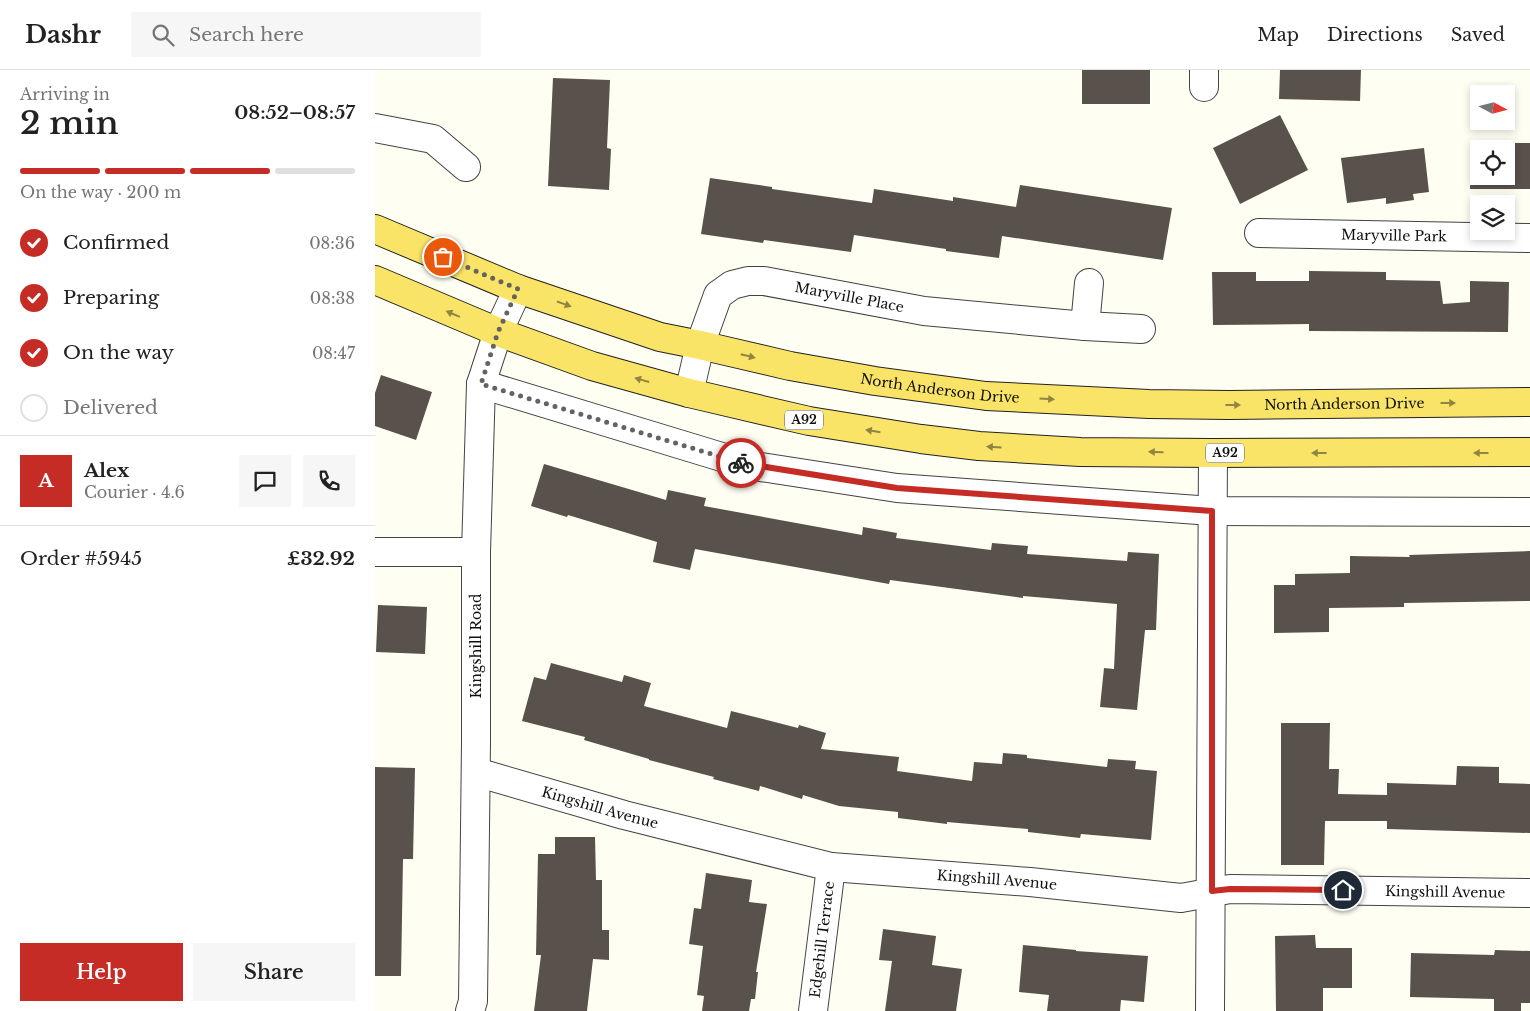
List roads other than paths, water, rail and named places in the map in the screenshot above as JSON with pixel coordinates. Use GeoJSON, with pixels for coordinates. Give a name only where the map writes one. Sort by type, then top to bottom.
{"type":"FeatureCollection","features":[{"type":"Feature","properties":{"kind":"main road","name":"North Anderson Drive"},"geometry":{"type":"LineString","coordinates":[[375,229],[518,289],[660,336],[789,366],[875,381],[986,396],[1071,401],[1185,404],[1530,402]]}},
{"type":"Feature","properties":{"kind":"main road","name":"A92"},"geometry":{"type":"LineString","coordinates":[[375,280],[498,332],[592,366],[689,393],[809,421],[930,440],[979,446],[1081,452],[1530,452]]}},
{"type":"Feature","properties":{"kind":"street"},"geometry":{"type":"LineString","coordinates":[[375,128],[433,139],[467,167]]}},
{"type":"Feature","properties":{"kind":"street","name":"Maryville Park"},"geometry":{"type":"LineString","coordinates":[[1259,233],[1530,238]]}},
{"type":"Feature","properties":{"kind":"street","name":"Maryville Place"},"geometry":{"type":"LineString","coordinates":[[689,393],[700,345],[718,295],[732,284],[749,281],[764,281],[924,311],[1085,326],[1141,329]]}},
{"type":"Feature","properties":{"kind":"street"},"geometry":{"type":"LineString","coordinates":[[1085,326],[1089,283]]}},
{"type":"Feature","properties":{"kind":"street","name":"Kingshill Road"},"geometry":{"type":"LineString","coordinates":[[471,1011],[473,991],[476,772],[476,552],[481,384],[498,332],[518,289]]}},
{"type":"Feature","properties":{"kind":"street"},"geometry":{"type":"LineString","coordinates":[[481,384],[748,465],[897,488],[1212,511],[1530,512]]}},
{"type":"Feature","properties":{"kind":"street"},"geometry":{"type":"LineString","coordinates":[[1210,1011],[1213,453]]}},
{"type":"Feature","properties":{"kind":"street"},"geometry":{"type":"LineString","coordinates":[[375,552],[476,552]]}},
{"type":"Feature","properties":{"kind":"street","name":"Kingshill Avenue"},"geometry":{"type":"LineString","coordinates":[[476,772],[624,814],[831,867],[1030,882],[1181,898],[1230,889],[1530,892]]}},
{"type":"Feature","properties":{"kind":"street","name":"Edgehill Terrace"},"geometry":{"type":"LineString","coordinates":[[813,1011],[831,867]]}}]}
